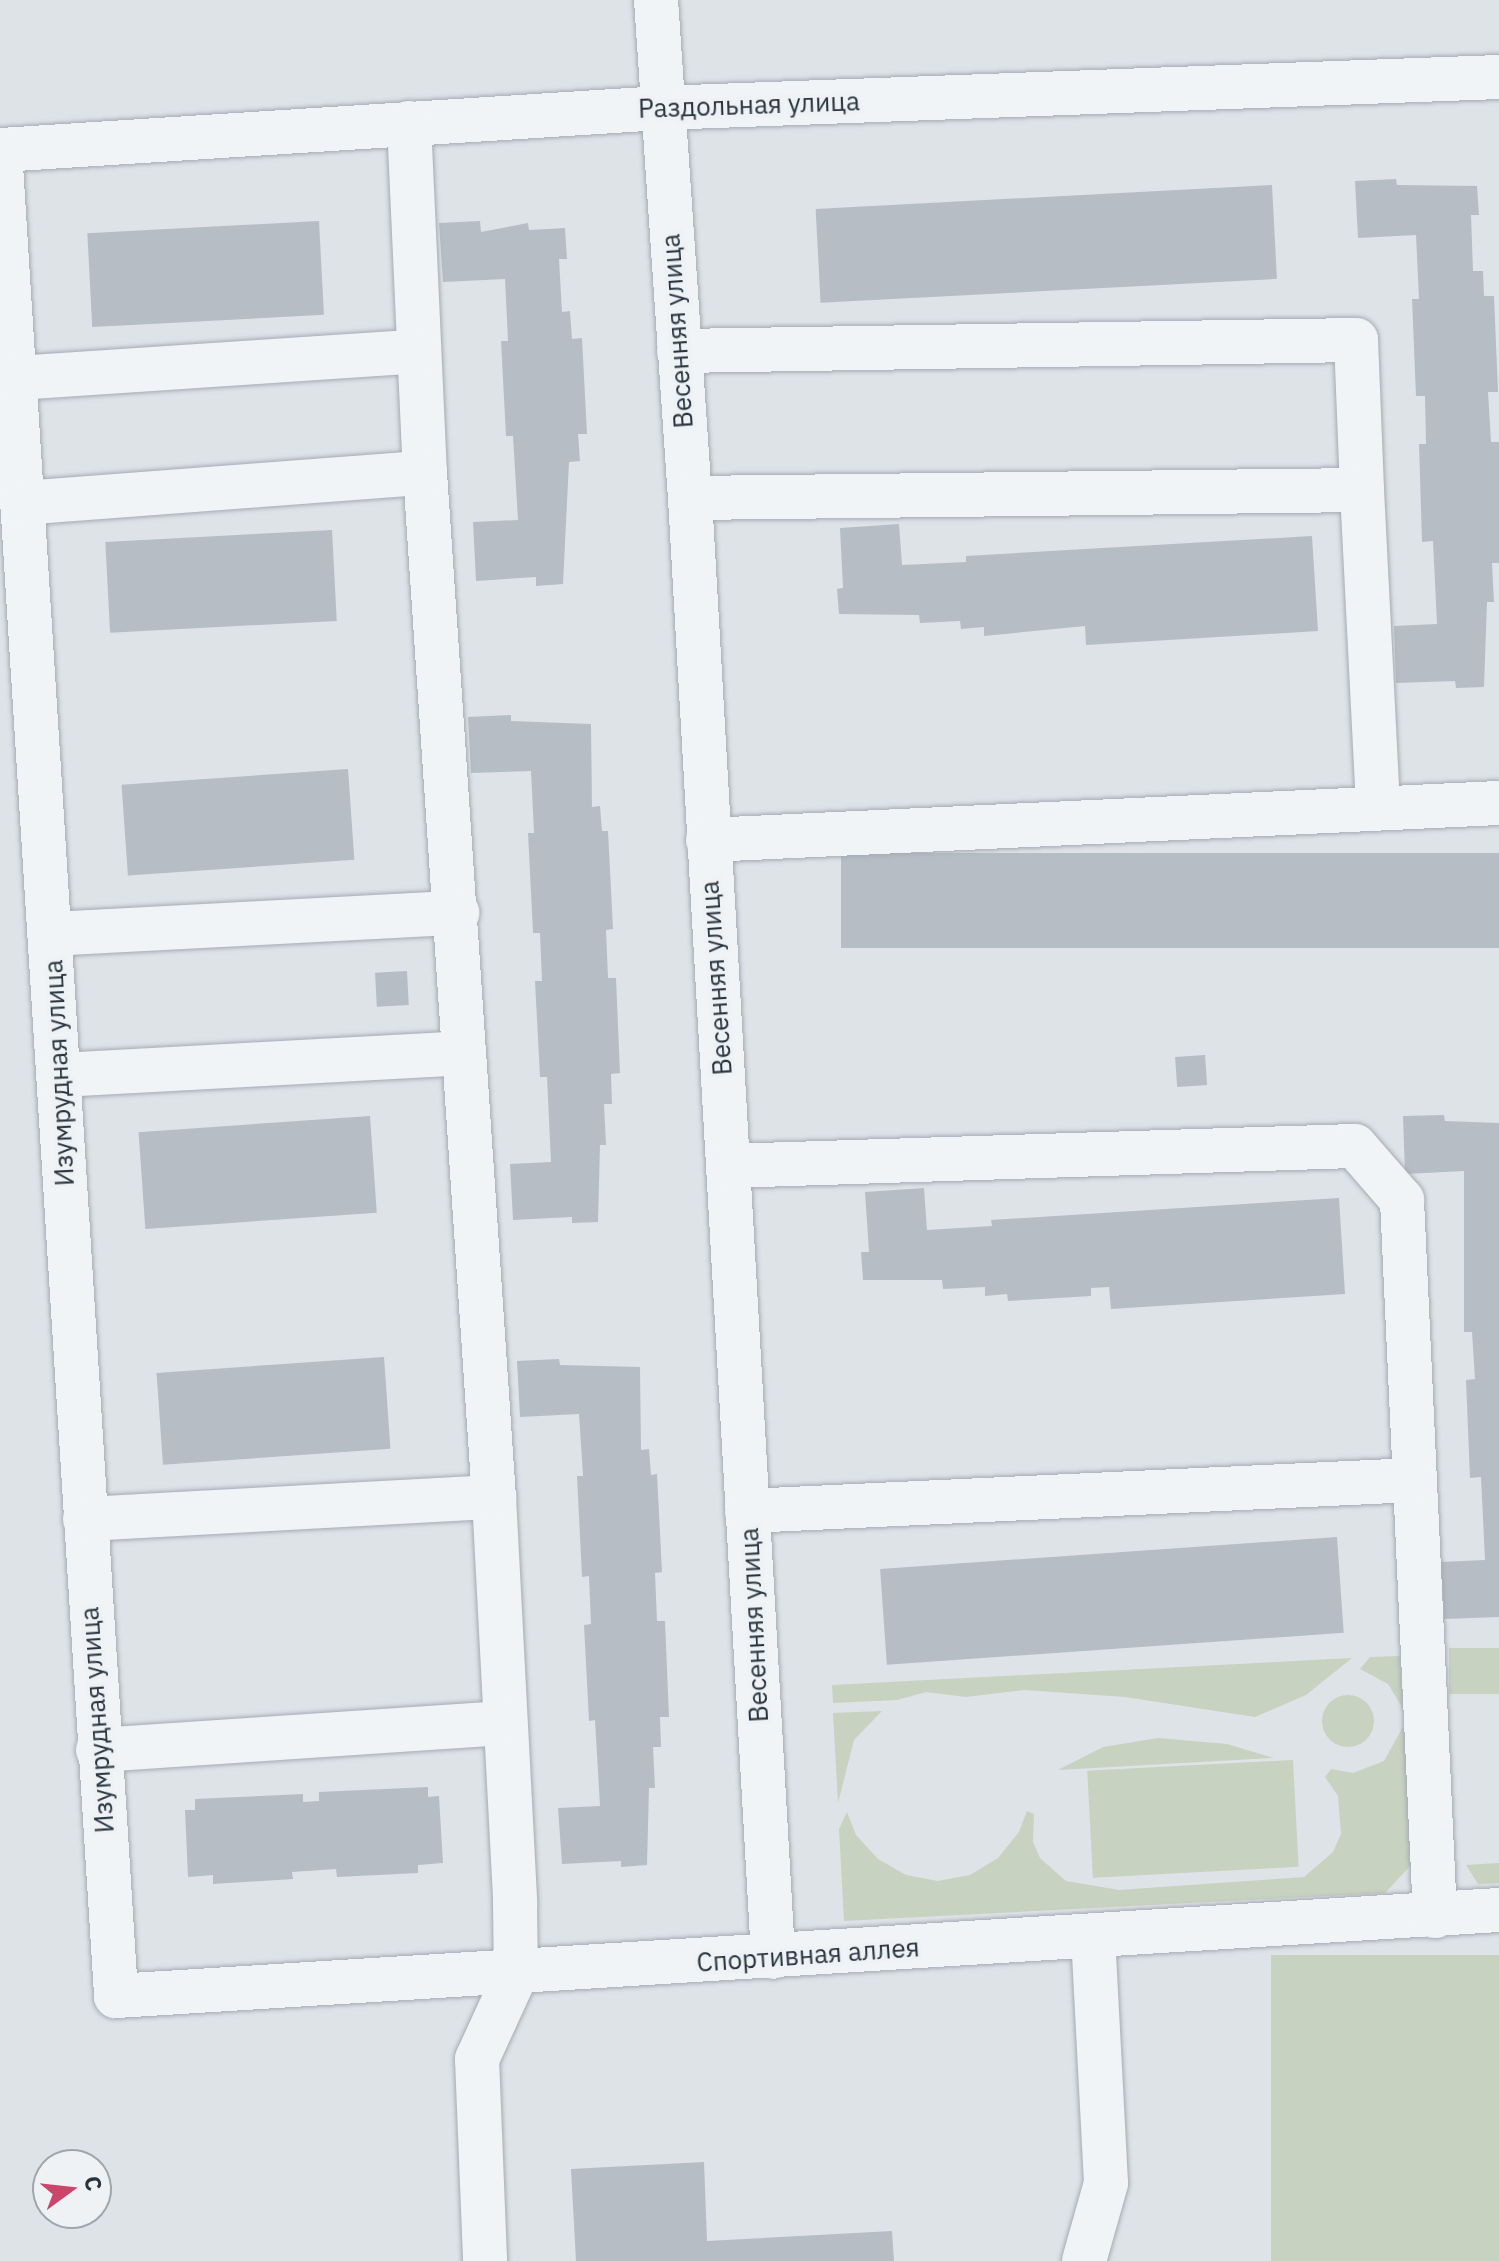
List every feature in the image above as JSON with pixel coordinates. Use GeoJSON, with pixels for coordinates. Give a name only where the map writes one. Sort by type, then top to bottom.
{"type":"FeatureCollection","features":[{"type":"Feature","properties":{"kind":"street","name":"Весенняя улица"},"geometry":{"type":"LineString","coordinates":[[656,0],[690,498],[773,1957]]}},
{"type":"Feature","properties":{"kind":"street","name":"Раздольная улица"},"geometry":{"type":"LineString","coordinates":[[0,150],[661,108],[1499,77]]}},
{"type":"Feature","properties":{"kind":"street"},"geometry":{"type":"LineString","coordinates":[[409,123],[425,473],[494,1497],[516,1974],[477,2059],[485,2261]]}},
{"type":"Feature","properties":{"kind":"street","name":"Изумрудная улица"},"geometry":{"type":"LineString","coordinates":[[0,150],[51,934],[98,1750],[116,1996]]}},
{"type":"Feature","properties":{"kind":"street"},"geometry":{"type":"LineString","coordinates":[[679,351],[1356,340],[1378,808]]}},
{"type":"Feature","properties":{"kind":"street"},"geometry":{"type":"LineString","coordinates":[[16,378],[418,351]]}},
{"type":"Feature","properties":{"kind":"street"},"geometry":{"type":"LineString","coordinates":[[22,503],[425,473]]}},
{"type":"Feature","properties":{"kind":"street"},"geometry":{"type":"LineString","coordinates":[[690,498],[1362,490]]}},
{"type":"Feature","properties":{"kind":"street"},"geometry":{"type":"LineString","coordinates":[[708,840],[1499,803]]}},
{"type":"Feature","properties":{"kind":"street"},"geometry":{"type":"LineString","coordinates":[[51,934],[457,913]]}},
{"type":"Feature","properties":{"kind":"street"},"geometry":{"type":"LineString","coordinates":[[59,1075],[463,1053]]}},
{"type":"Feature","properties":{"kind":"street"},"geometry":{"type":"LineString","coordinates":[[728,1166],[1355,1146],[1402,1200],[1435,1916]]}},
{"type":"Feature","properties":{"kind":"street"},"geometry":{"type":"LineString","coordinates":[[747,1511],[1414,1480]]}},
{"type":"Feature","properties":{"kind":"street"},"geometry":{"type":"LineString","coordinates":[[85,1519],[494,1497]]}},
{"type":"Feature","properties":{"kind":"street"},"geometry":{"type":"LineString","coordinates":[[98,1750],[504,1723]]}},
{"type":"Feature","properties":{"kind":"street","name":"Спортивная аллея"},"geometry":{"type":"LineString","coordinates":[[116,1996],[516,1974],[1499,1910]]}},
{"type":"Feature","properties":{"kind":"street"},"geometry":{"type":"LineString","coordinates":[[1084,2261],[1106,2183],[1093,1937]]}},
{"type":"Feature","properties":{"kind":"green space"},"geometry":{"type":"Polygon","coordinates":[[[1449,1648],[1499,1648],[1499,1694],[1449,1694],[1449,1648]]]}},
{"type":"Feature","properties":{"kind":"green space"},"geometry":{"type":"Polygon","coordinates":[[[1400,1656],[1403,1709],[1388,1684],[1360,1669],[1370,1657],[1400,1656]]]}},
{"type":"Feature","properties":{"kind":"green space"},"geometry":{"type":"Polygon","coordinates":[[[1352,1658],[1306,1695],[1255,1717],[1125,1697],[1024,1690],[966,1697],[926,1692],[897,1700],[833,1703],[832,1685],[1352,1658]]]}},
{"type":"Feature","properties":{"kind":"green space"},"geometry":{"type":"Polygon","coordinates":[[[1348,1695],[1367,1702],[1374,1721],[1367,1740],[1348,1747],[1329,1740],[1322,1721],[1329,1702],[1348,1695]]]}},
{"type":"Feature","properties":{"kind":"green space"},"geometry":{"type":"Polygon","coordinates":[[[882,1711],[854,1740],[838,1803],[833,1713],[882,1711]]]}},
{"type":"Feature","properties":{"kind":"green space"},"geometry":{"type":"Polygon","coordinates":[[[1404,1725],[1412,1864],[1385,1893],[844,1921],[839,1829],[847,1812],[856,1835],[878,1859],[906,1875],[938,1881],[970,1875],[998,1858],[1019,1832],[1027,1811],[1034,1814],[1033,1842],[1040,1858],[1066,1881],[1119,1890],[1304,1877],[1333,1852],[1341,1834],[1338,1796],[1325,1777],[1331,1769],[1353,1773],[1384,1761],[1404,1725]]]}},
{"type":"Feature","properties":{"kind":"green space"},"geometry":{"type":"Polygon","coordinates":[[[1158,1738],[1227,1744],[1274,1758],[1058,1770],[1103,1747],[1158,1738]]]}},
{"type":"Feature","properties":{"kind":"green space"},"geometry":{"type":"Polygon","coordinates":[[[1293,1760],[1299,1867],[1093,1878],[1087,1771],[1293,1760]]]}},
{"type":"Feature","properties":{"kind":"green space"},"geometry":{"type":"Polygon","coordinates":[[[1499,1863],[1499,1883],[1478,1884],[1466,1865],[1499,1863]]]}},
{"type":"Feature","properties":{"kind":"green space"},"geometry":{"type":"Polygon","coordinates":[[[1271,1955],[1499,1955],[1499,2261],[1271,2261],[1271,1955]]]}},
{"type":"Feature","properties":{"kind":"building"},"geometry":{"type":"Polygon","coordinates":[[[1396,179],[1397,185],[1477,186],[1479,215],[1471,215],[1473,271],[1483,271],[1484,296],[1494,296],[1498,392],[1488,392],[1491,442],[1499,442],[1499,563],[1492,563],[1494,602],[1487,602],[1484,687],[1456,688],[1455,681],[1396,683],[1394,626],[1437,624],[1433,541],[1422,542],[1419,444],[1426,444],[1425,396],[1416,396],[1412,299],[1419,299],[1416,235],[1358,238],[1355,181],[1396,179]]]}},
{"type":"Feature","properties":{"kind":"building"},"geometry":{"type":"Polygon","coordinates":[[[1272,185],[1277,279],[821,303],[816,209],[1272,185]]]}},
{"type":"Feature","properties":{"kind":"building"},"geometry":{"type":"Polygon","coordinates":[[[319,221],[324,315],[92,327],[87,233],[319,221]]]}},
{"type":"Feature","properties":{"kind":"building"},"geometry":{"type":"Polygon","coordinates":[[[480,221],[481,232],[528,223],[529,230],[565,228],[567,259],[559,259],[562,312],[570,311],[572,339],[582,338],[587,434],[578,434],[580,461],[569,462],[563,584],[536,586],[536,577],[476,581],[473,522],[518,520],[513,436],[506,436],[501,341],[508,341],[505,279],[443,282],[439,223],[480,221]]]}},
{"type":"Feature","properties":{"kind":"building"},"geometry":{"type":"Polygon","coordinates":[[[899,524],[902,565],[966,562],[966,556],[1312,536],[1318,631],[1086,645],[1085,626],[984,636],[984,627],[961,629],[960,621],[920,623],[919,615],[839,614],[837,589],[843,588],[840,528],[899,524]]]}},
{"type":"Feature","properties":{"kind":"building"},"geometry":{"type":"Polygon","coordinates":[[[332,530],[337,621],[110,633],[105,542],[332,530]]]}},
{"type":"Feature","properties":{"kind":"building"},"geometry":{"type":"Polygon","coordinates":[[[511,715],[511,721],[591,724],[592,807],[600,806],[602,831],[608,831],[613,929],[606,930],[608,978],[616,978],[620,1073],[611,1074],[612,1104],[604,1104],[606,1145],[600,1145],[598,1222],[572,1223],[572,1217],[513,1220],[510,1164],[551,1162],[547,1077],[540,1077],[535,981],[542,981],[540,933],[533,933],[528,833],[534,833],[531,771],[471,773],[468,717],[511,715]]]}},
{"type":"Feature","properties":{"kind":"building"},"geometry":{"type":"Polygon","coordinates":[[[348,769],[354,860],[128,876],[122,785],[348,769]]]}},
{"type":"Feature","properties":{"kind":"building"},"geometry":{"type":"Polygon","coordinates":[[[841,853],[1499,853],[1499,948],[841,948],[841,853]]]}},
{"type":"Feature","properties":{"kind":"building"},"geometry":{"type":"Polygon","coordinates":[[[407,971],[409,1005],[377,1007],[375,973],[407,971]]]}},
{"type":"Feature","properties":{"kind":"building"},"geometry":{"type":"Polygon","coordinates":[[[1205,1055],[1207,1085],[1177,1087],[1175,1057],[1205,1055]]]}},
{"type":"Feature","properties":{"kind":"building"},"geometry":{"type":"Polygon","coordinates":[[[1444,1115],[1445,1121],[1499,1123],[1499,1617],[1444,1619],[1441,1562],[1485,1560],[1481,1477],[1470,1478],[1466,1380],[1475,1379],[1472,1332],[1464,1332],[1464,1171],[1405,1174],[1403,1116],[1444,1115]]]}},
{"type":"Feature","properties":{"kind":"building"},"geometry":{"type":"Polygon","coordinates":[[[370,1116],[377,1213],[145,1229],[139,1132],[370,1116]]]}},
{"type":"Feature","properties":{"kind":"building"},"geometry":{"type":"Polygon","coordinates":[[[924,1188],[927,1230],[992,1226],[991,1220],[1339,1198],[1345,1294],[1111,1309],[1109,1287],[1091,1288],[1091,1296],[1008,1301],[1007,1294],[985,1296],[985,1287],[943,1289],[942,1280],[863,1280],[861,1252],[869,1252],[865,1192],[924,1188]]]}},
{"type":"Feature","properties":{"kind":"building"},"geometry":{"type":"Polygon","coordinates":[[[384,1357],[390,1449],[163,1465],[157,1373],[384,1357]]]}},
{"type":"Feature","properties":{"kind":"building"},"geometry":{"type":"Polygon","coordinates":[[[559,1359],[560,1365],[640,1367],[641,1450],[649,1449],[651,1475],[657,1474],[662,1572],[655,1573],[657,1621],[665,1621],[669,1717],[660,1717],[661,1747],[653,1747],[655,1788],[649,1788],[647,1865],[621,1867],[621,1861],[562,1864],[558,1808],[600,1806],[595,1720],[589,1721],[584,1625],[591,1624],[589,1576],[582,1577],[577,1476],[583,1476],[579,1414],[520,1417],[517,1361],[559,1359]]]}},
{"type":"Feature","properties":{"kind":"building"},"geometry":{"type":"Polygon","coordinates":[[[1337,1537],[1344,1633],[887,1665],[880,1569],[1337,1537]]]}},
{"type":"Feature","properties":{"kind":"building"},"geometry":{"type":"Polygon","coordinates":[[[428,1787],[428,1797],[439,1796],[443,1863],[418,1865],[418,1873],[337,1877],[336,1869],[292,1872],[293,1879],[213,1884],[213,1875],[188,1877],[185,1810],[195,1810],[195,1799],[303,1794],[303,1802],[319,1801],[319,1792],[428,1787]]]}},
{"type":"Feature","properties":{"kind":"building"},"geometry":{"type":"Polygon","coordinates":[[[704,2162],[707,2241],[892,2231],[894,2261],[576,2261],[571,2169],[704,2162]]]}}]}
